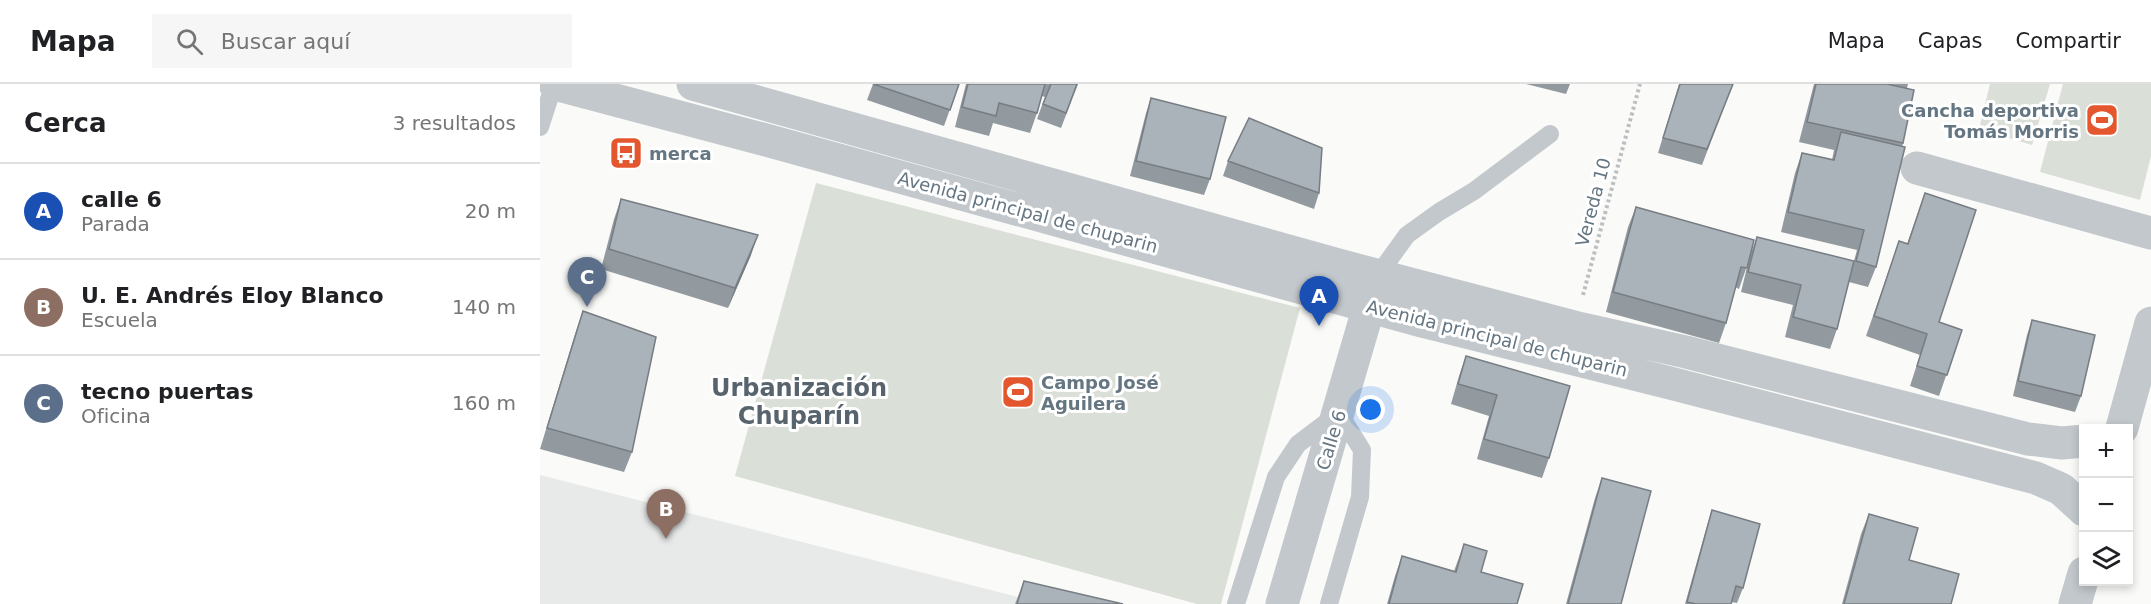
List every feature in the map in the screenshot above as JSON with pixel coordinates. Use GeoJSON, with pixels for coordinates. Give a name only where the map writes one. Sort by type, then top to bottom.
{"type":"FeatureCollection","features":[{"type":"Feature","properties":{"kind":"street","name":"Avenida principal de chuparin"},"geometry":{"type":"LineString","coordinates":[[555,84],[1422,321],[2036,478],[2061,489],[2079,505]]}},
{"type":"Feature","properties":{"kind":"street","name":"Avenida principal de chuparin"},"geometry":{"type":"LineString","coordinates":[[693,84],[778,96],[1378,275],[1574,327],[1686,352],[2028,439],[2062,443],[2079,441]]}},
{"type":"Feature","properties":{"kind":"street"},"geometry":{"type":"LineString","coordinates":[[766,140],[778,96]]}},
{"type":"Feature","properties":{"kind":"street"},"geometry":{"type":"LineString","coordinates":[[1917,168],[2151,232]]}},
{"type":"Feature","properties":{"kind":"street","name":"Calle 6"},"geometry":{"type":"LineString","coordinates":[[1282,604],[1340,413],[1378,275]]}},
{"type":"Feature","properties":{"kind":"street"},"geometry":{"type":"LineString","coordinates":[[2123,424],[2151,323]]}},
{"type":"Feature","properties":{"kind":"street"},"geometry":{"type":"LineString","coordinates":[[2075,604],[2080,586]]}},
{"type":"Feature","properties":{"kind":"lane"},"geometry":{"type":"LineString","coordinates":[[540,127],[555,84]]}},
{"type":"Feature","properties":{"kind":"lane"},"geometry":{"type":"LineString","coordinates":[[1378,275],[1407,235],[1474,191],[1550,134]]}},
{"type":"Feature","properties":{"kind":"lane"},"geometry":{"type":"LineString","coordinates":[[1236,604],[1276,477],[1298,444],[1340,413],[1362,450],[1360,496],[1329,604]]}},
{"type":"Feature","properties":{"kind":"path","name":"Vereda 10"},"geometry":{"type":"LineString","coordinates":[[1574,327],[1640,84]]}},
{"type":"Feature","properties":{"kind":"shaded area"},"geometry":{"type":"Polygon","coordinates":[[[1990,84],[2050,84],[2032,145],[1979,129],[1990,84]]]}},
{"type":"Feature","properties":{"kind":"shaded area","name":"Cancha deportiva Tomás Morris"},"geometry":{"type":"Polygon","coordinates":[[[2063,84],[2151,84],[2151,156],[2140,200],[2040,172],[2063,84]]]}},
{"type":"Feature","properties":{"kind":"shaded area","name":"Campo José Aguilera"},"geometry":{"type":"Polygon","coordinates":[[[816,183],[1300,308],[1221,604],[1197,604],[735,476],[816,183]]]}},
{"type":"Feature","properties":{"kind":"shaded area"},"geometry":{"type":"Polygon","coordinates":[[[540,475],[1045,604],[540,604],[540,475]]]}},
{"type":"Feature","properties":{"kind":"building"},"geometry":{"type":"Polygon","coordinates":[[[873,84],[959,84],[950,110],[873,84]]]}},
{"type":"Feature","properties":{"kind":"building"},"geometry":{"type":"Polygon","coordinates":[[[968,84],[1045,84],[1037,113],[999,103],[996,116],[962,107],[968,84]]]}},
{"type":"Feature","properties":{"kind":"building"},"geometry":{"type":"Polygon","coordinates":[[[1051,84],[1077,84],[1066,113],[1043,104],[1051,84]]]}},
{"type":"Feature","properties":{"kind":"building"},"geometry":{"type":"Polygon","coordinates":[[[1680,84],[1733,84],[1707,149],[1663,138],[1680,84]]]}},
{"type":"Feature","properties":{"kind":"building"},"geometry":{"type":"Polygon","coordinates":[[[1816,84],[1887,84],[1914,90],[1903,143],[1807,122],[1816,84]]]}},
{"type":"Feature","properties":{"kind":"building"},"geometry":{"type":"Polygon","coordinates":[[[1151,98],[1226,117],[1210,179],[1136,161],[1151,98]]]}},
{"type":"Feature","properties":{"kind":"building"},"geometry":{"type":"Polygon","coordinates":[[[1249,118],[1322,148],[1319,193],[1228,161],[1249,118]]]}},
{"type":"Feature","properties":{"kind":"building"},"geometry":{"type":"Polygon","coordinates":[[[1841,132],[1905,147],[1876,267],[1856,261],[1864,230],[1788,212],[1802,153],[1834,160],[1841,132]]]}},
{"type":"Feature","properties":{"kind":"building"},"geometry":{"type":"Polygon","coordinates":[[[1925,193],[1976,210],[1939,322],[1962,330],[1947,375],[1917,366],[1927,334],[1874,316],[1899,241],[1908,244],[1925,193]]]}},
{"type":"Feature","properties":{"kind":"building"},"geometry":{"type":"Polygon","coordinates":[[[621,199],[758,235],[735,288],[609,249],[621,199]]]}},
{"type":"Feature","properties":{"kind":"building"},"geometry":{"type":"Polygon","coordinates":[[[1636,207],[1754,240],[1747,268],[1741,267],[1726,323],[1613,292],[1636,207]]]}},
{"type":"Feature","properties":{"kind":"building"},"geometry":{"type":"Polygon","coordinates":[[[1757,237],[1854,261],[1837,329],[1793,317],[1801,285],[1748,272],[1757,237]]]}},
{"type":"Feature","properties":{"kind":"building"},"geometry":{"type":"Polygon","coordinates":[[[583,311],[656,337],[632,452],[547,428],[583,311]]]}},
{"type":"Feature","properties":{"kind":"building"},"geometry":{"type":"Polygon","coordinates":[[[2032,320],[2095,335],[2081,396],[2018,381],[2032,320]]]}},
{"type":"Feature","properties":{"kind":"building"},"geometry":{"type":"Polygon","coordinates":[[[1466,356],[1570,386],[1549,458],[1484,439],[1497,395],[1458,384],[1466,356]]]}},
{"type":"Feature","properties":{"kind":"building"},"geometry":{"type":"Polygon","coordinates":[[[1602,478],[1651,491],[1621,604],[1568,604],[1602,478]]]}},
{"type":"Feature","properties":{"kind":"building"},"geometry":{"type":"Polygon","coordinates":[[[1712,510],[1760,524],[1743,588],[1736,586],[1731,604],[1687,602],[1712,510]]]}},
{"type":"Feature","properties":{"kind":"building"},"geometry":{"type":"Polygon","coordinates":[[[1869,514],[1918,528],[1909,560],[1959,574],[1951,604],[1844,604],[1869,514]]]}},
{"type":"Feature","properties":{"kind":"building"},"geometry":{"type":"Polygon","coordinates":[[[1464,544],[1487,551],[1481,572],[1523,584],[1517,604],[1389,604],[1402,556],[1456,572],[1464,544]]]}},
{"type":"Feature","properties":{"kind":"building"},"geometry":{"type":"Polygon","coordinates":[[[1024,581],[1123,604],[1017,604],[1024,581]]]}},
{"type":"Feature","properties":{"kind":"place","name":"Cancha deportiva Tomás Morris"},"geometry":{"type":"Point","coordinates":[2102,120]}},
{"type":"Feature","properties":{"kind":"place","name":"merca"},"geometry":{"type":"Point","coordinates":[626,153]}},
{"type":"Feature","properties":{"kind":"place","name":"tecno puertas"},"geometry":{"type":"Point","coordinates":[587,307]}},
{"type":"Feature","properties":{"kind":"place","name":"calle 6"},"geometry":{"type":"Point","coordinates":[1319,326]}},
{"type":"Feature","properties":{"kind":"place","name":"Campo José Aguilera"},"geometry":{"type":"Point","coordinates":[1018,392]}},
{"type":"Feature","properties":{"kind":"place","name":"U. E. Andrés Eloy Blanco"},"geometry":{"type":"Point","coordinates":[666,539]}},
{"type":"Feature","properties":{"kind":"district","name":"Urbanización Chuparín"},"geometry":{"type":"Point","coordinates":[799,402]}}]}
